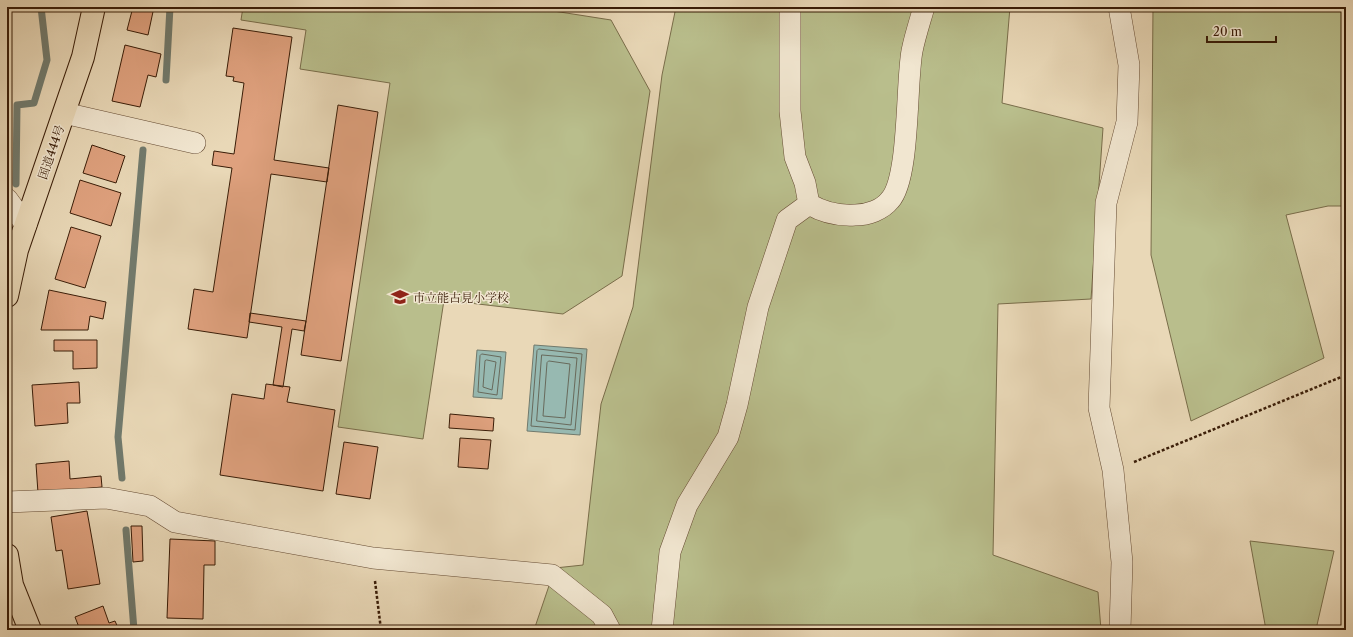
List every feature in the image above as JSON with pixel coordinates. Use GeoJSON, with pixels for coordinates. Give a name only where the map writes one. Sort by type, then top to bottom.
{"type":"FeatureCollection","features":[{"type":"Feature","properties":{"kind":"highway","name":"国道444号"},"geometry":{"type":"LineString","coordinates":[[7,296],[18,250],[83,57],[94,7]]}},
{"type":"Feature","properties":{"kind":"highway"},"geometry":{"type":"LineString","coordinates":[[7,555],[12,585],[30,630]]}},
{"type":"Feature","properties":{"kind":"street"},"geometry":{"type":"LineString","coordinates":[[790,7],[791,119],[795,157],[805,183],[809,204]]}},
{"type":"Feature","properties":{"kind":"street"},"geometry":{"type":"LineString","coordinates":[[809,204],[822,211],[840,216],[865,215],[891,200],[899,182],[904,148],[912,51],[924,7]]}},
{"type":"Feature","properties":{"kind":"street"},"geometry":{"type":"LineString","coordinates":[[1119,7],[1129,65],[1127,122],[1106,203],[1099,408],[1113,470],[1122,562],[1120,630]]}},
{"type":"Feature","properties":{"kind":"street"},"geometry":{"type":"LineString","coordinates":[[64,113],[195,143]]}},
{"type":"Feature","properties":{"kind":"street"},"geometry":{"type":"LineString","coordinates":[[7,199],[26,225]]}},
{"type":"Feature","properties":{"kind":"street"},"geometry":{"type":"LineString","coordinates":[[662,630],[670,552],[687,505],[728,437],[737,405],[758,307],[787,220],[809,204]]}},
{"type":"Feature","properties":{"kind":"street"},"geometry":{"type":"LineString","coordinates":[[7,502],[106,498],[150,506],[175,522],[373,558],[552,575],[602,615],[610,630]]}},
{"type":"Feature","properties":{"kind":"path"},"geometry":{"type":"LineString","coordinates":[[1113,470],[1346,375]]}},
{"type":"Feature","properties":{"kind":"path"},"geometry":{"type":"LineString","coordinates":[[373,558],[381,630]]}},
{"type":"Feature","properties":{"kind":"green space"},"geometry":{"type":"Polygon","coordinates":[[[243,7],[528,7],[611,20],[650,91],[622,276],[563,314],[444,300],[423,439],[338,427],[390,83],[300,69],[306,30],[241,20],[243,7]]]}},
{"type":"Feature","properties":{"kind":"green space"},"geometry":{"type":"Polygon","coordinates":[[[676,7],[1010,7],[1002,103],[1103,128],[1091,299],[998,304],[993,555],[1098,592],[1101,630],[534,630],[555,568],[583,565],[601,404],[633,307],[662,75],[676,7]]]}},
{"type":"Feature","properties":{"kind":"green space"},"geometry":{"type":"Polygon","coordinates":[[[1153,7],[1346,7],[1346,206],[1328,206],[1286,215],[1324,358],[1191,421],[1151,255],[1153,7]]]}},
{"type":"Feature","properties":{"kind":"green space"},"geometry":{"type":"Polygon","coordinates":[[[1250,541],[1334,551],[1317,625],[1322,630],[1266,630],[1250,541]]]}},
{"type":"Feature","properties":{"kind":"water"},"geometry":{"type":"Polygon","coordinates":[[[534,345],[587,349],[580,435],[527,431],[534,345]]]}},
{"type":"Feature","properties":{"kind":"water"},"geometry":{"type":"Polygon","coordinates":[[[477,350],[506,352],[502,399],[473,397],[477,350]]]}},
{"type":"Feature","properties":{"kind":"building"},"geometry":{"type":"Polygon","coordinates":[[[133,7],[154,7],[148,35],[127,30],[133,7]]]}},
{"type":"Feature","properties":{"kind":"building"},"geometry":{"type":"Polygon","coordinates":[[[233,28],[292,37],[274,160],[329,168],[327,182],[271,174],[247,338],[188,329],[194,289],[213,292],[232,168],[212,165],[214,151],[234,154],[244,83],[233,81],[234,77],[226,76],[233,28]]]}},
{"type":"Feature","properties":{"kind":"building"},"geometry":{"type":"Polygon","coordinates":[[[125,45],[161,54],[156,77],[148,75],[140,107],[112,101],[125,45]]]}},
{"type":"Feature","properties":{"kind":"building"},"geometry":{"type":"Polygon","coordinates":[[[338,105],[378,112],[341,361],[301,355],[338,105]]]}},
{"type":"Feature","properties":{"kind":"building"},"geometry":{"type":"Polygon","coordinates":[[[92,145],[125,156],[116,183],[83,173],[92,145]]]}},
{"type":"Feature","properties":{"kind":"building"},"geometry":{"type":"Polygon","coordinates":[[[80,180],[121,193],[111,226],[70,213],[80,180]]]}},
{"type":"Feature","properties":{"kind":"building"},"geometry":{"type":"Polygon","coordinates":[[[71,227],[101,236],[85,288],[55,279],[71,227]]]}},
{"type":"Feature","properties":{"kind":"building"},"geometry":{"type":"Polygon","coordinates":[[[49,290],[106,302],[103,319],[90,316],[88,330],[41,330],[49,290]]]}},
{"type":"Feature","properties":{"kind":"building"},"geometry":{"type":"Polygon","coordinates":[[[250,313],[306,321],[304,331],[292,329],[283,387],[273,385],[282,327],[249,322],[250,313]]]}},
{"type":"Feature","properties":{"kind":"building"},"geometry":{"type":"Polygon","coordinates":[[[54,340],[97,340],[97,368],[73,369],[73,351],[54,351],[54,340]]]}},
{"type":"Feature","properties":{"kind":"building"},"geometry":{"type":"Polygon","coordinates":[[[79,382],[80,403],[67,403],[68,423],[35,426],[32,385],[79,382]]]}},
{"type":"Feature","properties":{"kind":"building"},"geometry":{"type":"Polygon","coordinates":[[[266,384],[290,387],[287,402],[335,410],[323,491],[220,475],[232,394],[264,399],[266,384]]]}},
{"type":"Feature","properties":{"kind":"building"},"geometry":{"type":"Polygon","coordinates":[[[450,414],[494,418],[493,431],[449,428],[450,414]]]}},
{"type":"Feature","properties":{"kind":"building"},"geometry":{"type":"Polygon","coordinates":[[[460,438],[491,440],[488,469],[458,467],[460,438]]]}},
{"type":"Feature","properties":{"kind":"building"},"geometry":{"type":"Polygon","coordinates":[[[344,442],[378,447],[370,499],[336,494],[344,442]]]}},
{"type":"Feature","properties":{"kind":"building"},"geometry":{"type":"Polygon","coordinates":[[[69,461],[70,479],[101,476],[102,487],[38,493],[36,464],[69,461]]]}},
{"type":"Feature","properties":{"kind":"building"},"geometry":{"type":"Polygon","coordinates":[[[87,511],[100,584],[68,589],[62,550],[56,551],[51,517],[87,511]]]}},
{"type":"Feature","properties":{"kind":"building"},"geometry":{"type":"Polygon","coordinates":[[[131,526],[142,526],[143,561],[133,562],[131,526]]]}},
{"type":"Feature","properties":{"kind":"building"},"geometry":{"type":"Polygon","coordinates":[[[170,539],[215,541],[215,565],[204,565],[203,619],[167,618],[170,539]]]}},
{"type":"Feature","properties":{"kind":"building"},"geometry":{"type":"Polygon","coordinates":[[[103,606],[109,623],[115,621],[119,630],[80,630],[75,617],[103,606]]]}},
{"type":"Feature","properties":{"kind":"waterway"},"geometry":{"type":"LineString","coordinates":[[16,184],[17,105],[34,103],[47,60],[41,7]]}},
{"type":"Feature","properties":{"kind":"waterway"},"geometry":{"type":"LineString","coordinates":[[166,80],[170,7]]}},
{"type":"Feature","properties":{"kind":"waterway"},"geometry":{"type":"LineString","coordinates":[[122,478],[118,437],[143,150]]}},
{"type":"Feature","properties":{"kind":"waterway"},"geometry":{"type":"LineString","coordinates":[[126,530],[134,630]]}},
{"type":"Feature","properties":{"kind":"place","name":"市立能古見小学校"},"geometry":{"type":"Point","coordinates":[400,297]}}]}
